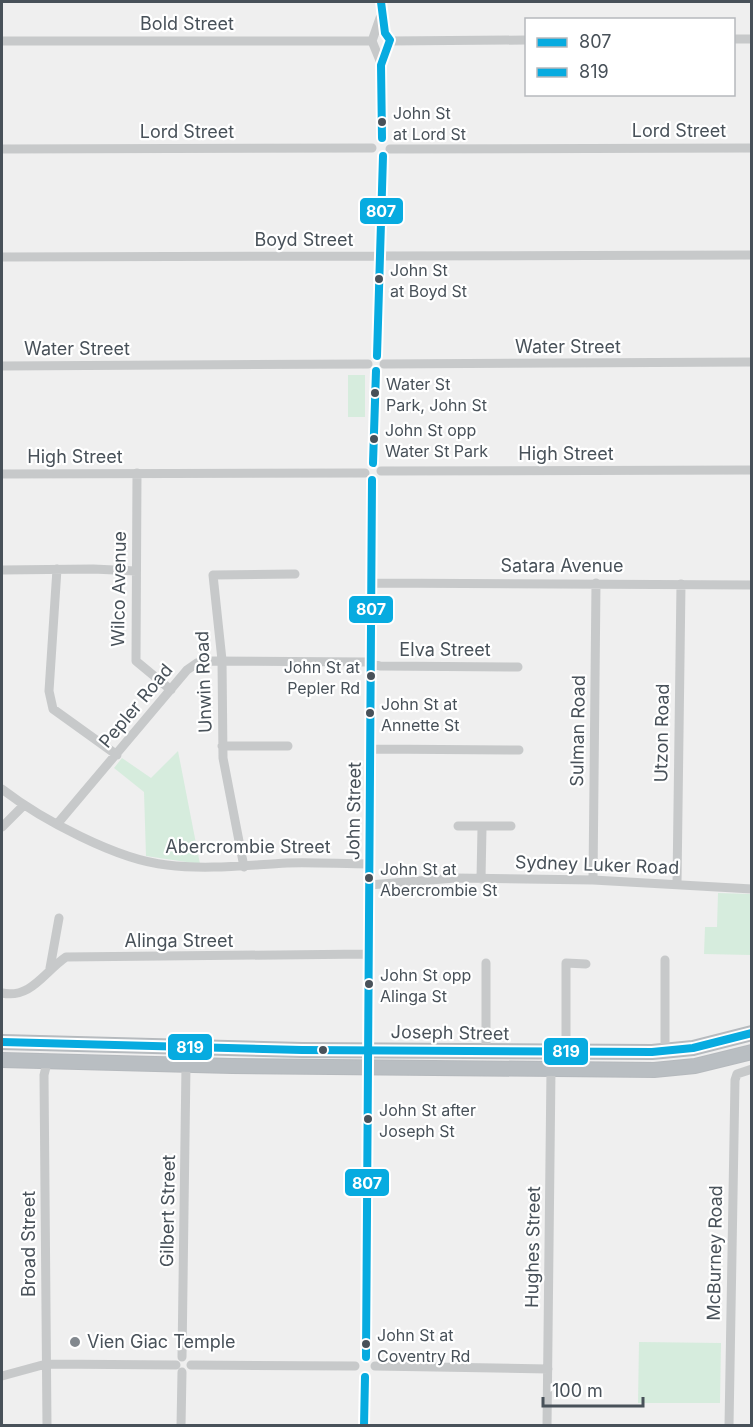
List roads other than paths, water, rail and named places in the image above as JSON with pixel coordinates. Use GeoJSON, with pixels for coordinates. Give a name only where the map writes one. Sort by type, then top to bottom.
{"type":"FeatureCollection","features":[{"type":"Feature","properties":{"kind":"highway","name":"Joseph Street"},"geometry":{"type":"LineString","coordinates":[[2,1042],[486,1052],[665,1051],[706,1045],[752,1033]]}},
{"type":"Feature","properties":{"kind":"highway","name":"Joseph Street"},"geometry":{"type":"LineString","coordinates":[[2,1060],[186,1065],[669,1069],[752,1052]]}},
{"type":"Feature","properties":{"kind":"street"},"geometry":{"type":"LineString","coordinates":[[381,2],[382,138]]}},
{"type":"Feature","properties":{"kind":"street"},"geometry":{"type":"LineString","coordinates":[[735,39],[752,39]]}},
{"type":"Feature","properties":{"kind":"street","name":"Bold Street"},"geometry":{"type":"LineString","coordinates":[[2,41],[525,40]]}},
{"type":"Feature","properties":{"kind":"street"},"geometry":{"type":"LineString","coordinates":[[382,138],[374,142],[372,148],[375,153],[383,156]]}},
{"type":"Feature","properties":{"kind":"street"},"geometry":{"type":"LineString","coordinates":[[377,356],[383,156],[390,149],[388,141],[382,138]]}},
{"type":"Feature","properties":{"kind":"street","name":"Lord Street"},"geometry":{"type":"LineString","coordinates":[[2,149],[372,148]]}},
{"type":"Feature","properties":{"kind":"street","name":"Lord Street"},"geometry":{"type":"LineString","coordinates":[[390,149],[752,148]]}},
{"type":"Feature","properties":{"kind":"street","name":"Boyd Street"},"geometry":{"type":"LineString","coordinates":[[2,257],[752,255]]}},
{"type":"Feature","properties":{"kind":"street"},"geometry":{"type":"LineString","coordinates":[[372,368],[380,370],[384,364],[377,356]]}},
{"type":"Feature","properties":{"kind":"street"},"geometry":{"type":"LineString","coordinates":[[373,464],[371,358],[377,356]]}},
{"type":"Feature","properties":{"kind":"street","name":"Water Street"},"geometry":{"type":"LineString","coordinates":[[384,364],[752,362]]}},
{"type":"Feature","properties":{"kind":"street","name":"Water Street"},"geometry":{"type":"LineString","coordinates":[[2,366],[372,368]]}},
{"type":"Feature","properties":{"kind":"street"},"geometry":{"type":"LineString","coordinates":[[373,464],[381,471],[380,477],[372,480],[365,472],[368,466],[373,464]]}},
{"type":"Feature","properties":{"kind":"street","name":"High Street"},"geometry":{"type":"LineString","coordinates":[[381,471],[752,470]]}},
{"type":"Feature","properties":{"kind":"street","name":"High Street"},"geometry":{"type":"LineString","coordinates":[[2,474],[365,472]]}},
{"type":"Feature","properties":{"kind":"street","name":"Wilco Avenue"},"geometry":{"type":"LineString","coordinates":[[137,473],[136,661],[171,690]]}},
{"type":"Feature","properties":{"kind":"street","name":"John Street"},"geometry":{"type":"LineString","coordinates":[[366,1357],[372,480]]}},
{"type":"Feature","properties":{"kind":"street"},"geometry":{"type":"LineString","coordinates":[[57,569],[49,691],[51,704],[53,709],[117,755]]}},
{"type":"Feature","properties":{"kind":"street"},"geometry":{"type":"LineString","coordinates":[[2,570],[136,571]]}},
{"type":"Feature","properties":{"kind":"street","name":"Unwin Road"},"geometry":{"type":"LineString","coordinates":[[244,867],[222,746],[222,660],[213,575],[295,574]]}},
{"type":"Feature","properties":{"kind":"street","name":"Satara Avenue"},"geometry":{"type":"LineString","coordinates":[[372,583],[752,585]]}},
{"type":"Feature","properties":{"kind":"street","name":"Sulman Road"},"geometry":{"type":"LineString","coordinates":[[593,880],[596,583]]}},
{"type":"Feature","properties":{"kind":"street","name":"Utzon Road"},"geometry":{"type":"LineString","coordinates":[[677,883],[681,584]]}},
{"type":"Feature","properties":{"kind":"street","name":"Pepler Road"},"geometry":{"type":"LineString","coordinates":[[58,823],[187,670],[197,663],[222,660],[372,664]]}},
{"type":"Feature","properties":{"kind":"street","name":"Elva Street"},"geometry":{"type":"LineString","coordinates":[[372,664],[518,667]]}},
{"type":"Feature","properties":{"kind":"street"},"geometry":{"type":"LineString","coordinates":[[222,746],[288,746]]}},
{"type":"Feature","properties":{"kind":"street"},"geometry":{"type":"LineString","coordinates":[[371,749],[519,750]]}},
{"type":"Feature","properties":{"kind":"street","name":"Abercrombie Street"},"geometry":{"type":"LineString","coordinates":[[2,789],[23,806],[118,853],[149,862],[181,867],[244,867],[298,863],[370,864]]}},
{"type":"Feature","properties":{"kind":"street"},"geometry":{"type":"LineString","coordinates":[[2,827],[23,806]]}},
{"type":"Feature","properties":{"kind":"street"},"geometry":{"type":"LineString","coordinates":[[458,826],[482,828],[511,826]]}},
{"type":"Feature","properties":{"kind":"street"},"geometry":{"type":"LineString","coordinates":[[481,879],[482,828]]}},
{"type":"Feature","properties":{"kind":"street","name":"Sydney Luker Road"},"geometry":{"type":"LineString","coordinates":[[369,885],[425,880],[593,880],[752,889]]}},
{"type":"Feature","properties":{"kind":"street"},"geometry":{"type":"LineString","coordinates":[[50,968],[59,918]]}},
{"type":"Feature","properties":{"kind":"street","name":"Alinga Street"},"geometry":{"type":"LineString","coordinates":[[2,993],[20,994],[28,991],[50,968],[66,957],[369,954]]}},
{"type":"Feature","properties":{"kind":"street"},"geometry":{"type":"LineString","coordinates":[[665,960],[665,1051]]}},
{"type":"Feature","properties":{"kind":"street"},"geometry":{"type":"LineString","coordinates":[[486,963],[486,1052]]}},
{"type":"Feature","properties":{"kind":"street"},"geometry":{"type":"LineString","coordinates":[[566,1052],[566,963],[586,964]]}},
{"type":"Feature","properties":{"kind":"street","name":"Broad Street"},"geometry":{"type":"LineString","coordinates":[[47,1063],[44,1093],[47,1425]]}},
{"type":"Feature","properties":{"kind":"street","name":"Gilbert Street"},"geometry":{"type":"LineString","coordinates":[[182,1357],[186,1065]]}},
{"type":"Feature","properties":{"kind":"street","name":"Hughes Street"},"geometry":{"type":"LineString","coordinates":[[547,1425],[551,1069]]}},
{"type":"Feature","properties":{"kind":"street","name":"McBurney Road"},"geometry":{"type":"LineString","coordinates":[[729,1425],[735,1080],[741,1071],[752,1069]]}},
{"type":"Feature","properties":{"kind":"street"},"geometry":{"type":"LineString","coordinates":[[366,1357],[373,1361],[375,1366],[372,1374],[365,1377],[358,1373],[356,1366],[357,1362],[366,1357]]}},
{"type":"Feature","properties":{"kind":"street"},"geometry":{"type":"LineString","coordinates":[[181,1425],[178,1359],[187,1358],[191,1365]]}},
{"type":"Feature","properties":{"kind":"street"},"geometry":{"type":"LineString","coordinates":[[2,1376],[46,1364],[179,1369],[189,1369],[191,1365],[356,1366]]}},
{"type":"Feature","properties":{"kind":"street"},"geometry":{"type":"LineString","coordinates":[[375,1366],[548,1369]]}},
{"type":"Feature","properties":{"kind":"street"},"geometry":{"type":"LineString","coordinates":[[364,1425],[365,1377]]}},
{"type":"Feature","properties":{"kind":"place","name":"John St at Lord St"},"geometry":{"type":"Point","coordinates":[382,122]}},
{"type":"Feature","properties":{"kind":"place","name":"John St at Boyd St"},"geometry":{"type":"Point","coordinates":[379,279]}},
{"type":"Feature","properties":{"kind":"place","name":"Water St Park, John St"},"geometry":{"type":"Point","coordinates":[375,393]}},
{"type":"Feature","properties":{"kind":"place","name":"John St opp Water St Park"},"geometry":{"type":"Point","coordinates":[374,439]}},
{"type":"Feature","properties":{"kind":"place","name":"John St at Pepler Rd"},"geometry":{"type":"Point","coordinates":[371,676]}},
{"type":"Feature","properties":{"kind":"place","name":"John St at Annette St"},"geometry":{"type":"Point","coordinates":[370,713]}},
{"type":"Feature","properties":{"kind":"place","name":"John St at Abercrombie St"},"geometry":{"type":"Point","coordinates":[369,878]}},
{"type":"Feature","properties":{"kind":"place","name":"John St opp Alinga St"},"geometry":{"type":"Point","coordinates":[369,984]}},
{"type":"Feature","properties":{"kind":"place","name":"John St after Joseph St"},"geometry":{"type":"Point","coordinates":[368,1119]}},
{"type":"Feature","properties":{"kind":"place","name":"Vien Giac Temple"},"geometry":{"type":"Point","coordinates":[75,1342]}},
{"type":"Feature","properties":{"kind":"place","name":"John St at Coventry Rd"},"geometry":{"type":"Point","coordinates":[366,1344]}}]}
